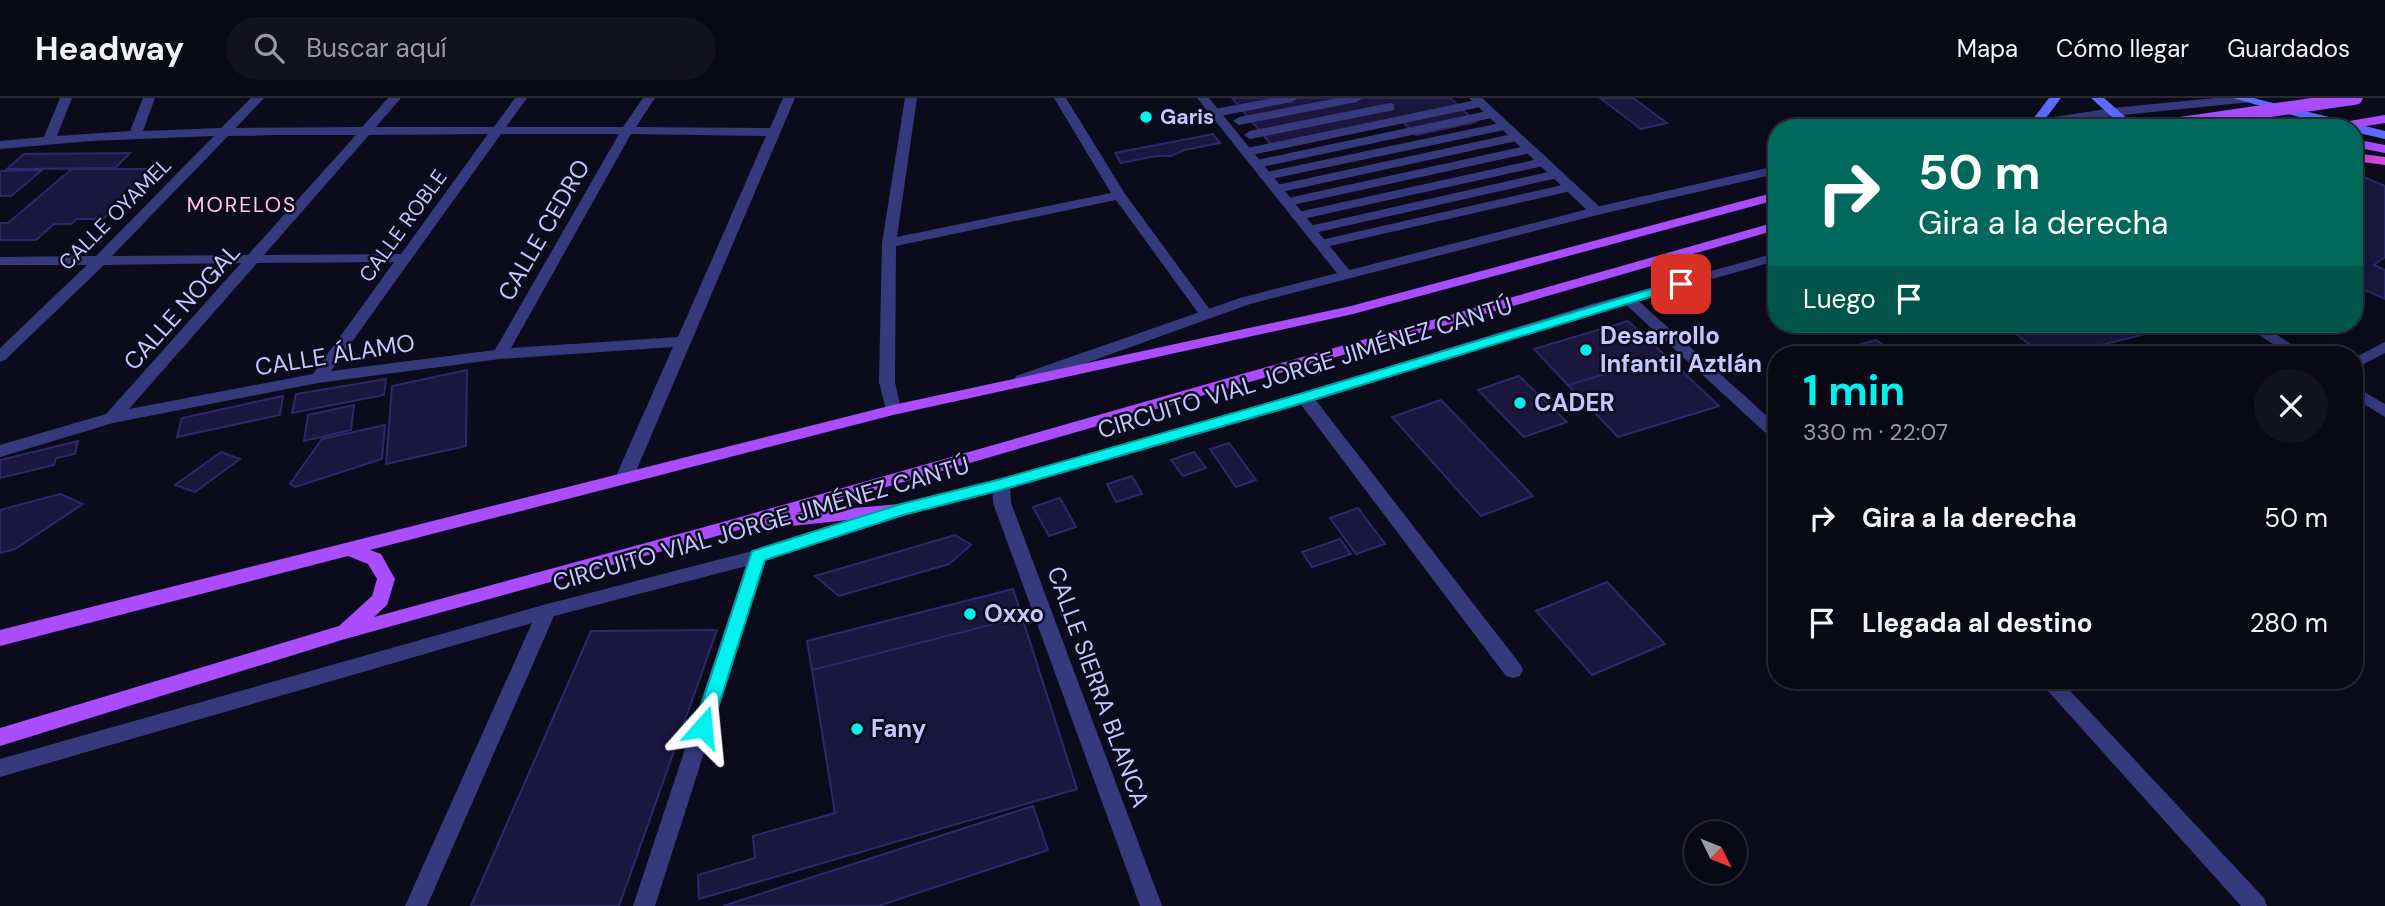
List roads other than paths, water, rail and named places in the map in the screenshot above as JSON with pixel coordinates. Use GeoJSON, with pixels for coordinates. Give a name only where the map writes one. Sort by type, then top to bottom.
{"type":"FeatureCollection","features":[{"type":"Feature","properties":{"kind":"highway"},"geometry":{"type":"LineString","coordinates":[[2363,158],[2385,161]]}},
{"type":"Feature","properties":{"kind":"main road"},"geometry":{"type":"LineString","coordinates":[[2039,119],[2055,98]]}},
{"type":"Feature","properties":{"kind":"main road"},"geometry":{"type":"LineString","coordinates":[[2097,98],[2121,119]]}},
{"type":"Feature","properties":{"kind":"main road"},"geometry":{"type":"LineString","coordinates":[[2245,98],[2317,119]]}},
{"type":"Feature","properties":{"kind":"main road"},"geometry":{"type":"LineString","coordinates":[[2212,119],[2356,98]]}},
{"type":"Feature","properties":{"kind":"main road"},"geometry":{"type":"LineString","coordinates":[[2363,123],[2385,119]]}},
{"type":"Feature","properties":{"kind":"main road"},"geometry":{"type":"LineString","coordinates":[[2363,131],[2385,135]]}},
{"type":"Feature","properties":{"kind":"main road"},"geometry":{"type":"LineString","coordinates":[[2363,145],[2385,149]]}},
{"type":"Feature","properties":{"kind":"main road","name":"CIRCUITO VIAL JORGE JIMÉNEZ CANTÚ"},"geometry":{"type":"LineString","coordinates":[[0,638],[893,410],[1353,310],[1768,198]]}},
{"type":"Feature","properties":{"kind":"main road","name":"CIRCUITO VIAL JORGE JIMÉNEZ CANTÚ"},"geometry":{"type":"LineString","coordinates":[[0,737],[345,632],[730,526],[1768,228]]}},
{"type":"Feature","properties":{"kind":"main road"},"geometry":{"type":"LineString","coordinates":[[730,526],[901,510]]}},
{"type":"Feature","properties":{"kind":"main road"},"geometry":{"type":"LineString","coordinates":[[345,632],[380,600],[386,579],[375,559],[348,549]]}},
{"type":"Feature","properties":{"kind":"main road"},"geometry":{"type":"LineString","coordinates":[[0,748],[151,691]]}},
{"type":"Feature","properties":{"kind":"street"},"geometry":{"type":"LineString","coordinates":[[49,139],[66,98]]}},
{"type":"Feature","properties":{"kind":"street"},"geometry":{"type":"LineString","coordinates":[[136,133],[149,98]]}},
{"type":"Feature","properties":{"kind":"street","name":"CALLE OYAMEL"},"geometry":{"type":"LineString","coordinates":[[0,357],[99,261],[258,98]]}},
{"type":"Feature","properties":{"kind":"street","name":"CALLE NOGAL"},"geometry":{"type":"LineString","coordinates":[[112,418],[368,131],[394,98]]}},
{"type":"Feature","properties":{"kind":"street","name":"CALLE ROBLE"},"geometry":{"type":"LineString","coordinates":[[318,378],[521,98]]}},
{"type":"Feature","properties":{"kind":"street","name":"CALLE CEDRO"},"geometry":{"type":"LineString","coordinates":[[500,354],[628,129],[649,98]]}},
{"type":"Feature","properties":{"kind":"street"},"geometry":{"type":"LineString","coordinates":[[625,477],[789,98]]}},
{"type":"Feature","properties":{"kind":"street"},"geometry":{"type":"LineString","coordinates":[[893,410],[887,382],[890,243],[911,98]]}},
{"type":"Feature","properties":{"kind":"street"},"geometry":{"type":"LineString","coordinates":[[1060,98],[1119,195],[1206,314]]}},
{"type":"Feature","properties":{"kind":"street"},"geometry":{"type":"LineString","coordinates":[[1203,98],[1345,274]]}},
{"type":"Feature","properties":{"kind":"street"},"geometry":{"type":"LineString","coordinates":[[1215,113],[1229,104],[1292,98]]}},
{"type":"Feature","properties":{"kind":"street"},"geometry":{"type":"LineString","coordinates":[[1239,121],[1309,102],[1357,98]]}},
{"type":"Feature","properties":{"kind":"street"},"geometry":{"type":"LineString","coordinates":[[2064,119],[2245,98]]}},
{"type":"Feature","properties":{"kind":"street"},"geometry":{"type":"LineString","coordinates":[[1247,152],[1403,120],[1457,103],[1478,101],[1596,211]]}},
{"type":"Feature","properties":{"kind":"street"},"geometry":{"type":"LineString","coordinates":[[1309,102],[1337,133]]}},
{"type":"Feature","properties":{"kind":"street"},"geometry":{"type":"LineString","coordinates":[[1250,135],[1325,120],[1386,102],[1403,120]]}},
{"type":"Feature","properties":{"kind":"street"},"geometry":{"type":"LineString","coordinates":[[1229,104],[1261,149]]}},
{"type":"Feature","properties":{"kind":"street"},"geometry":{"type":"LineString","coordinates":[[1257,164],[1492,114]]}},
{"type":"Feature","properties":{"kind":"street"},"geometry":{"type":"LineString","coordinates":[[1267,176],[1505,126]]}},
{"type":"Feature","properties":{"kind":"street"},"geometry":{"type":"LineString","coordinates":[[0,145],[136,133],[227,130],[628,129],[775,132]]}},
{"type":"Feature","properties":{"kind":"street"},"geometry":{"type":"LineString","coordinates":[[1414,131],[1488,206]]}},
{"type":"Feature","properties":{"kind":"street"},"geometry":{"type":"LineString","coordinates":[[1277,189],[1517,137]]}},
{"type":"Feature","properties":{"kind":"street"},"geometry":{"type":"LineString","coordinates":[[1348,145],[1418,222]]}},
{"type":"Feature","properties":{"kind":"street"},"geometry":{"type":"LineString","coordinates":[[1287,202],[1530,149]]}},
{"type":"Feature","properties":{"kind":"street"},"geometry":{"type":"LineString","coordinates":[[1298,216],[1544,162]]}},
{"type":"Feature","properties":{"kind":"street","name":"CIRCUITO VIAL JORGE JIMÉNEZ CANTÚ"},"geometry":{"type":"LineString","coordinates":[[1003,387],[1206,314],[1345,274],[1596,211],[1768,172]]}},
{"type":"Feature","properties":{"kind":"street"},"geometry":{"type":"LineString","coordinates":[[1310,230],[1557,174]]}},
{"type":"Feature","properties":{"kind":"street"},"geometry":{"type":"LineString","coordinates":[[1321,244],[1571,187]]}},
{"type":"Feature","properties":{"kind":"street"},"geometry":{"type":"LineString","coordinates":[[890,243],[1119,195]]}},
{"type":"Feature","properties":{"kind":"street"},"geometry":{"type":"LineString","coordinates":[[0,261],[405,258]]}},
{"type":"Feature","properties":{"kind":"street","name":"CIRCUITO VIAL JORGE JIMÉNEZ CANTÚ"},"geometry":{"type":"LineString","coordinates":[[0,768],[547,611],[758,556],[901,510],[1001,485],[1768,259]]}},
{"type":"Feature","properties":{"kind":"street"},"geometry":{"type":"LineString","coordinates":[[1628,299],[1768,426]]}},
{"type":"Feature","properties":{"kind":"street"},"geometry":{"type":"LineString","coordinates":[[2265,333],[2285,346]]}},
{"type":"Feature","properties":{"kind":"street","name":"CALLE ÁLAMO"},"geometry":{"type":"LineString","coordinates":[[0,451],[112,418],[318,378],[500,354],[684,341]]}},
{"type":"Feature","properties":{"kind":"street"},"geometry":{"type":"LineString","coordinates":[[2363,359],[2385,347]]}},
{"type":"Feature","properties":{"kind":"street"},"geometry":{"type":"LineString","coordinates":[[1305,397],[1514,670]]}},
{"type":"Feature","properties":{"kind":"street"},"geometry":{"type":"LineString","coordinates":[[2363,397],[2385,412]]}},
{"type":"Feature","properties":{"kind":"street","name":"CALLE SIERRA BLANCA"},"geometry":{"type":"LineString","coordinates":[[1001,485],[1006,514],[1151,906]]}},
{"type":"Feature","properties":{"kind":"street"},"geometry":{"type":"LineString","coordinates":[[644,906],[758,556]]}},
{"type":"Feature","properties":{"kind":"street"},"geometry":{"type":"LineString","coordinates":[[416,906],[547,611]]}},
{"type":"Feature","properties":{"kind":"street"},"geometry":{"type":"LineString","coordinates":[[2056,689],[2256,906]]}},
{"type":"Feature","properties":{"kind":"place","name":"Garis"},"geometry":{"type":"Point","coordinates":[1146,117]}},
{"type":"Feature","properties":{"kind":"place","name":"Desarrollo Infantil Aztlán"},"geometry":{"type":"Point","coordinates":[1586,350]}},
{"type":"Feature","properties":{"kind":"place","name":"CADER"},"geometry":{"type":"Point","coordinates":[1520,403]}},
{"type":"Feature","properties":{"kind":"place","name":"Oxxo"},"geometry":{"type":"Point","coordinates":[970,614]}},
{"type":"Feature","properties":{"kind":"place","name":"Fany"},"geometry":{"type":"Point","coordinates":[857,729]}},
{"type":"Feature","properties":{"kind":"district","name":"MORELOS"},"geometry":{"type":"Point","coordinates":[242,205]}}]}
